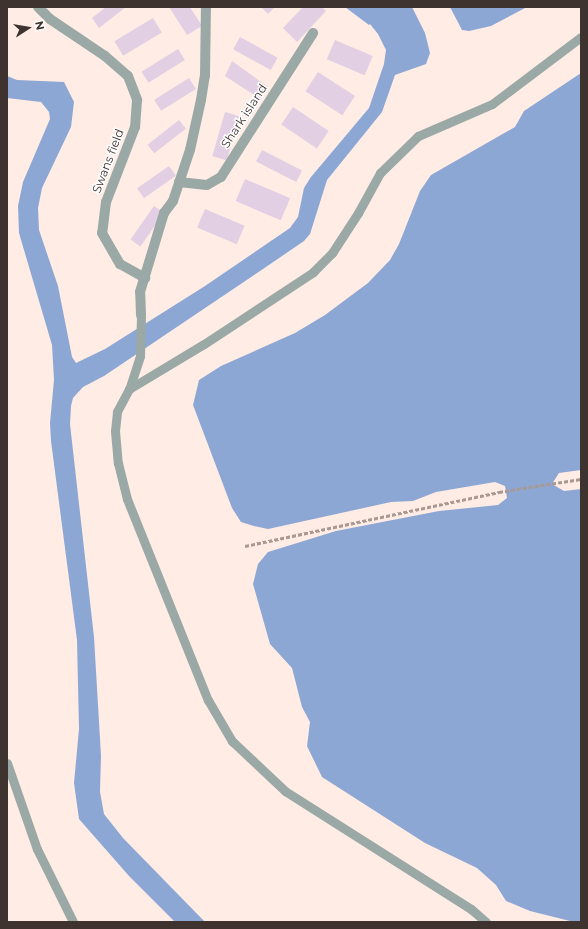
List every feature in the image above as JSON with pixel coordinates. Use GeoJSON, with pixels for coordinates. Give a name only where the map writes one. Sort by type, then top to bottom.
{"type":"FeatureCollection","features":[{"type":"Feature","properties":{"kind":"street","name":"Swans field"},"geometry":{"type":"LineString","coordinates":[[38,7],[50,19],[105,56],[128,76],[136,100],[135,127],[106,202],[102,233],[120,264],[145,278]]}},
{"type":"Feature","properties":{"kind":"street"},"geometry":{"type":"LineString","coordinates":[[141,314],[140,292],[164,213],[173,201],[190,150],[201,100],[204,76],[206,7]]}},
{"type":"Feature","properties":{"kind":"street","name":"Shark island"},"geometry":{"type":"LineString","coordinates":[[179,182],[207,185],[220,177],[313,33]]}},
{"type":"Feature","properties":{"kind":"lane"},"geometry":{"type":"LineString","coordinates":[[129,389],[210,340],[313,272],[332,253],[354,220],[380,173],[418,136],[492,104],[581,37]]}},
{"type":"Feature","properties":{"kind":"lane"},"geometry":{"type":"LineString","coordinates":[[141,314],[140,356],[129,389],[117,412],[115,431],[118,463],[126,499],[208,700],[232,741],[285,791],[470,909],[486,922]]}},
{"type":"Feature","properties":{"kind":"lane"},"geometry":{"type":"LineString","coordinates":[[7,763],[37,849],[73,922]]}},
{"type":"Feature","properties":{"kind":"path"},"geometry":{"type":"LineString","coordinates":[[245,546],[499,492],[581,479]]}},
{"type":"Feature","properties":{"kind":"water"},"geometry":{"type":"Polygon","coordinates":[[[345,7],[412,7],[425,33],[430,53],[426,64],[395,75],[382,112],[327,180],[310,234],[304,241],[263,269],[104,376],[83,387],[73,398],[71,406],[70,424],[94,637],[101,756],[100,792],[104,814],[123,838],[205,922],[175,922],[129,876],[79,819],[74,783],[79,729],[77,640],[51,441],[50,423],[54,380],[52,345],[19,233],[18,206],[23,182],[50,119],[49,112],[41,102],[7,98],[7,76],[17,80],[64,82],[74,102],[71,127],[42,188],[38,208],[39,230],[58,286],[72,357],[76,363],[105,349],[205,286],[290,228],[298,217],[304,188],[311,177],[369,108],[384,64],[386,50],[378,34],[370,24],[369,25],[345,7]]]}},
{"type":"Feature","properties":{"kind":"water"},"geometry":{"type":"Polygon","coordinates":[[[450,7],[527,7],[491,26],[469,31],[462,30],[450,7]]]}},
{"type":"Feature","properties":{"kind":"water"},"geometry":{"type":"Polygon","coordinates":[[[581,73],[581,470],[559,473],[552,484],[564,491],[581,489],[581,922],[574,922],[530,911],[506,901],[496,885],[477,868],[425,843],[322,777],[307,746],[310,722],[302,707],[292,668],[270,644],[253,584],[258,564],[268,552],[336,531],[439,511],[498,505],[507,498],[505,486],[495,482],[436,492],[413,501],[391,502],[268,529],[254,526],[241,522],[232,508],[193,405],[199,380],[221,366],[295,333],[325,315],[368,283],[390,260],[399,244],[420,191],[431,175],[515,127],[524,111],[581,73]]]}},
{"type":"Feature","properties":{"kind":"building"},"geometry":{"type":"Polygon","coordinates":[[[106,7],[126,7],[99,28],[92,18],[106,7]]]}},
{"type":"Feature","properties":{"kind":"building"},"geometry":{"type":"Polygon","coordinates":[[[169,7],[190,7],[202,26],[187,35],[169,7]]]}},
{"type":"Feature","properties":{"kind":"building"},"geometry":{"type":"Polygon","coordinates":[[[261,7],[275,7],[268,14],[261,7]]]}},
{"type":"Feature","properties":{"kind":"building"},"geometry":{"type":"Polygon","coordinates":[[[303,7],[322,7],[326,11],[297,42],[283,28],[303,7]]]}},
{"type":"Feature","properties":{"kind":"building"},"geometry":{"type":"Polygon","coordinates":[[[153,18],[162,33],[123,56],[114,41],[153,18]]]}},
{"type":"Feature","properties":{"kind":"building"},"geometry":{"type":"Polygon","coordinates":[[[240,37],[278,58],[271,70],[233,49],[240,37]]]}},
{"type":"Feature","properties":{"kind":"building"},"geometry":{"type":"Polygon","coordinates":[[[335,40],[373,56],[365,75],[327,59],[335,40]]]}},
{"type":"Feature","properties":{"kind":"building"},"geometry":{"type":"Polygon","coordinates":[[[178,49],[185,60],[148,83],[142,72],[178,49]]]}},
{"type":"Feature","properties":{"kind":"building"},"geometry":{"type":"Polygon","coordinates":[[[232,61],[268,87],[260,99],[225,76],[232,61]]]}},
{"type":"Feature","properties":{"kind":"building"},"geometry":{"type":"Polygon","coordinates":[[[318,72],[355,96],[342,115],[305,91],[318,72]]]}},
{"type":"Feature","properties":{"kind":"building"},"geometry":{"type":"Polygon","coordinates":[[[189,78],[196,89],[161,111],[154,100],[189,78]]]}},
{"type":"Feature","properties":{"kind":"building"},"geometry":{"type":"Polygon","coordinates":[[[293,107],[329,131],[317,148],[281,124],[293,107]]]}},
{"type":"Feature","properties":{"kind":"building"},"geometry":{"type":"Polygon","coordinates":[[[225,112],[239,116],[227,160],[212,156],[225,112]]]}},
{"type":"Feature","properties":{"kind":"building"},"geometry":{"type":"Polygon","coordinates":[[[179,120],[186,129],[154,153],[147,145],[179,120]]]}},
{"type":"Feature","properties":{"kind":"building"},"geometry":{"type":"Polygon","coordinates":[[[262,150],[302,170],[296,182],[256,162],[262,150]]]}},
{"type":"Feature","properties":{"kind":"building"},"geometry":{"type":"Polygon","coordinates":[[[169,166],[176,176],[144,198],[137,188],[169,166]]]}},
{"type":"Feature","properties":{"kind":"building"},"geometry":{"type":"Polygon","coordinates":[[[245,179],[290,198],[281,220],[236,201],[245,179]]]}},
{"type":"Feature","properties":{"kind":"building"},"geometry":{"type":"Polygon","coordinates":[[[154,206],[164,213],[140,246],[130,240],[154,206]]]}},
{"type":"Feature","properties":{"kind":"building"},"geometry":{"type":"Polygon","coordinates":[[[205,209],[245,226],[237,244],[197,227],[205,209]]]}}]}
